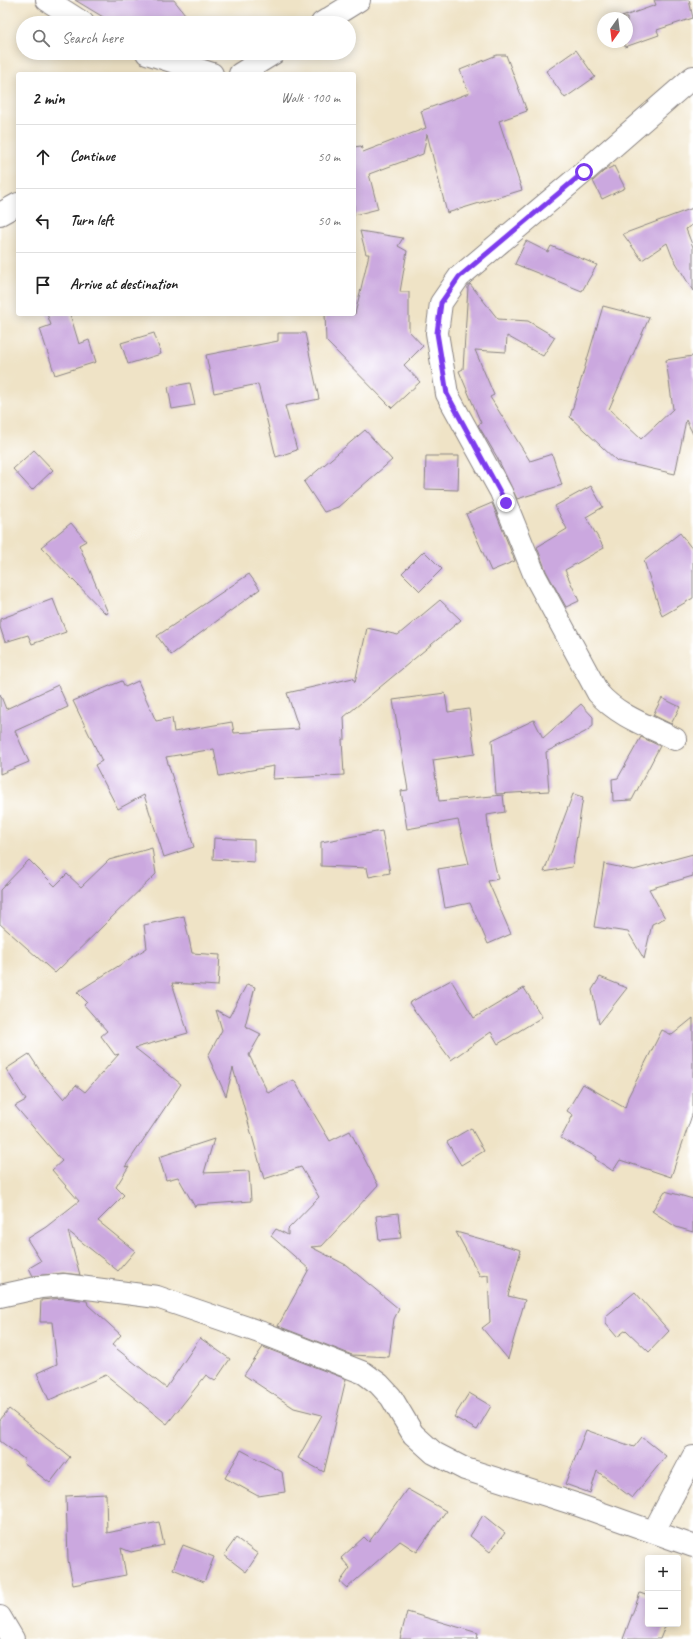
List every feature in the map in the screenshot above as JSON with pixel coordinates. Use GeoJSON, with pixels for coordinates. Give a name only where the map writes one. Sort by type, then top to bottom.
{"type":"FeatureCollection","features":[{"type":"Feature","properties":{"kind":"street"},"geometry":{"type":"LineString","coordinates":[[47,0],[72,16]]}},
{"type":"Feature","properties":{"kind":"street"},"geometry":{"type":"LineString","coordinates":[[334,16],[360,0]]}},
{"type":"Feature","properties":{"kind":"street"},"geometry":{"type":"LineString","coordinates":[[169,60],[206,72]]}},
{"type":"Feature","properties":{"kind":"street"},"geometry":{"type":"LineString","coordinates":[[243,72],[263,60]]}},
{"type":"Feature","properties":{"kind":"street"},"geometry":{"type":"LineString","coordinates":[[675,739],[628,717],[607,704],[598,693],[534,576],[501,492],[447,394],[437,333],[441,303],[459,277],[584,172],[693,77]]}},
{"type":"Feature","properties":{"kind":"street"},"geometry":{"type":"LineString","coordinates":[[0,214],[16,205]]}},
{"type":"Feature","properties":{"kind":"street"},"geometry":{"type":"LineString","coordinates":[[0,1296],[40,1287],[64,1285],[157,1297],[265,1334],[364,1373],[379,1384],[391,1397],[413,1434],[434,1453],[465,1469],[654,1531],[693,1546]]}},
{"type":"Feature","properties":{"kind":"street"},"geometry":{"type":"LineString","coordinates":[[654,1531],[693,1457]]}},
{"type":"Feature","properties":{"kind":"street"},"geometry":{"type":"LineString","coordinates":[[0,1617],[12,1639]]}},
{"type":"Feature","properties":{"kind":"building"},"geometry":{"type":"Polygon","coordinates":[[[75,0],[174,0],[187,16],[101,16],[75,0]]]}},
{"type":"Feature","properties":{"kind":"building"},"geometry":{"type":"Polygon","coordinates":[[[654,0],[689,0],[693,18],[657,30],[659,35],[633,44],[633,13],[656,5],[654,0]]]}},
{"type":"Feature","properties":{"kind":"building"},"geometry":{"type":"Polygon","coordinates":[[[576,50],[595,77],[565,98],[546,71],[576,50]]]}},
{"type":"Feature","properties":{"kind":"building"},"geometry":{"type":"Polygon","coordinates":[[[497,55],[506,55],[527,111],[499,121],[522,190],[447,213],[427,134],[423,154],[369,174],[378,209],[356,214],[356,147],[361,146],[363,152],[426,128],[421,111],[469,93],[460,70],[497,55]]]}},
{"type":"Feature","properties":{"kind":"building"},"geometry":{"type":"Polygon","coordinates":[[[614,166],[625,188],[602,199],[593,181],[604,171],[614,166]]]}},
{"type":"Feature","properties":{"kind":"building"},"geometry":{"type":"Polygon","coordinates":[[[693,208],[693,224],[686,229],[693,247],[693,291],[672,256],[667,243],[642,260],[623,234],[693,208]]]}},
{"type":"Feature","properties":{"kind":"building"},"geometry":{"type":"Polygon","coordinates":[[[360,231],[403,238],[398,246],[407,251],[400,292],[409,292],[409,331],[423,346],[404,365],[420,382],[392,408],[326,341],[325,316],[356,316],[356,310],[369,254],[366,254],[360,231]]]}},
{"type":"Feature","properties":{"kind":"building"},"geometry":{"type":"Polygon","coordinates":[[[526,241],[548,252],[551,246],[597,265],[582,291],[515,264],[526,241]]]}},
{"type":"Feature","properties":{"kind":"building"},"geometry":{"type":"Polygon","coordinates":[[[470,284],[498,319],[528,321],[555,337],[543,356],[507,336],[506,352],[475,350],[494,395],[490,397],[530,461],[552,454],[562,485],[517,499],[497,457],[478,425],[481,423],[459,371],[463,369],[468,287],[470,284]]]}},
{"type":"Feature","properties":{"kind":"building"},"geometry":{"type":"Polygon","coordinates":[[[603,306],[649,318],[609,409],[641,439],[673,409],[666,360],[693,356],[693,434],[686,420],[675,474],[617,461],[570,417],[603,306]]]}},
{"type":"Feature","properties":{"kind":"building"},"geometry":{"type":"Polygon","coordinates":[[[48,316],[71,316],[79,344],[89,340],[96,362],[55,375],[40,329],[51,325],[48,316]]]}},
{"type":"Feature","properties":{"kind":"building"},"geometry":{"type":"Polygon","coordinates":[[[154,333],[161,354],[128,364],[121,343],[154,333]]]}},
{"type":"Feature","properties":{"kind":"building"},"geometry":{"type":"Polygon","coordinates":[[[278,333],[305,333],[319,399],[285,406],[297,450],[276,457],[258,384],[214,393],[206,355],[278,341],[278,333]]]}},
{"type":"Feature","properties":{"kind":"building"},"geometry":{"type":"Polygon","coordinates":[[[190,383],[195,405],[172,409],[168,387],[190,383]]]}},
{"type":"Feature","properties":{"kind":"building"},"geometry":{"type":"Polygon","coordinates":[[[365,430],[392,460],[338,507],[324,512],[304,482],[365,430]]]}},
{"type":"Feature","properties":{"kind":"building"},"geometry":{"type":"Polygon","coordinates":[[[34,450],[53,470],[32,490],[13,469],[34,450]]]}},
{"type":"Feature","properties":{"kind":"building"},"geometry":{"type":"Polygon","coordinates":[[[426,456],[459,456],[458,490],[425,489],[426,456]]]}},
{"type":"Feature","properties":{"kind":"building"},"geometry":{"type":"Polygon","coordinates":[[[591,486],[603,507],[586,517],[604,548],[565,570],[579,601],[566,607],[546,571],[537,547],[567,529],[555,506],[591,486]]]}},
{"type":"Feature","properties":{"kind":"building"},"geometry":{"type":"Polygon","coordinates":[[[492,503],[515,561],[491,571],[466,514],[492,503]]]}},
{"type":"Feature","properties":{"kind":"building"},"geometry":{"type":"Polygon","coordinates":[[[71,523],[86,541],[79,545],[108,613],[106,614],[41,547],[71,523]]]}},
{"type":"Feature","properties":{"kind":"building"},"geometry":{"type":"Polygon","coordinates":[[[680,533],[693,550],[693,598],[662,616],[644,561],[680,533]]]}},
{"type":"Feature","properties":{"kind":"building"},"geometry":{"type":"Polygon","coordinates":[[[424,551],[442,569],[420,591],[402,573],[424,551]]]}},
{"type":"Feature","properties":{"kind":"building"},"geometry":{"type":"Polygon","coordinates":[[[249,574],[260,589],[171,655],[157,636],[249,574]]]}},
{"type":"Feature","properties":{"kind":"building"},"geometry":{"type":"Polygon","coordinates":[[[53,599],[66,632],[32,644],[28,635],[5,642],[0,627],[0,619],[53,599]]]}},
{"type":"Feature","properties":{"kind":"building"},"geometry":{"type":"Polygon","coordinates":[[[440,600],[461,620],[344,717],[345,739],[342,739],[344,775],[273,779],[274,766],[219,776],[214,749],[166,757],[194,847],[164,857],[144,795],[118,809],[95,765],[102,761],[73,701],[122,681],[125,687],[138,681],[156,721],[172,718],[174,732],[232,722],[234,733],[299,729],[287,693],[353,678],[355,682],[367,628],[398,635],[440,600]]]}},
{"type":"Feature","properties":{"kind":"building"},"geometry":{"type":"Polygon","coordinates":[[[58,685],[68,707],[15,731],[29,762],[0,774],[0,694],[6,709],[58,685]]]}},
{"type":"Feature","properties":{"kind":"building"},"geometry":{"type":"Polygon","coordinates":[[[445,693],[448,712],[469,709],[475,754],[433,760],[439,801],[503,795],[505,812],[487,815],[490,843],[498,879],[488,881],[511,934],[488,944],[470,903],[445,908],[438,869],[469,864],[458,820],[407,829],[401,791],[408,790],[393,700],[445,693]]]}},
{"type":"Feature","properties":{"kind":"building"},"geometry":{"type":"Polygon","coordinates":[[[662,698],[680,707],[671,724],[653,715],[662,698]]]}},
{"type":"Feature","properties":{"kind":"building"},"geometry":{"type":"Polygon","coordinates":[[[581,704],[593,717],[593,726],[585,732],[546,752],[549,791],[496,794],[492,740],[534,720],[543,738],[581,704]]]}},
{"type":"Feature","properties":{"kind":"building"},"geometry":{"type":"Polygon","coordinates":[[[641,737],[660,746],[632,800],[613,801],[612,779],[618,778],[641,737]]]}},
{"type":"Feature","properties":{"kind":"building"},"geometry":{"type":"Polygon","coordinates":[[[573,794],[583,797],[572,867],[544,872],[573,794]]]}},
{"type":"Feature","properties":{"kind":"building"},"geometry":{"type":"Polygon","coordinates":[[[382,831],[390,873],[369,877],[367,868],[321,866],[321,842],[382,831]]]}},
{"type":"Feature","properties":{"kind":"building"},"geometry":{"type":"Polygon","coordinates":[[[214,838],[254,840],[254,862],[213,859],[214,838]]]}},
{"type":"Feature","properties":{"kind":"building"},"geometry":{"type":"Polygon","coordinates":[[[152,848],[156,874],[55,973],[0,924],[0,890],[29,860],[55,886],[67,874],[81,887],[109,860],[152,848]]]}},
{"type":"Feature","properties":{"kind":"building"},"geometry":{"type":"Polygon","coordinates":[[[693,854],[693,876],[649,889],[665,918],[652,924],[644,959],[628,932],[594,927],[604,864],[634,870],[693,854]]]}},
{"type":"Feature","properties":{"kind":"building"},"geometry":{"type":"Polygon","coordinates":[[[184,916],[192,953],[220,955],[218,986],[172,983],[188,1033],[135,1048],[181,1084],[125,1167],[129,1166],[116,1187],[124,1195],[98,1221],[135,1251],[118,1271],[68,1231],[80,1275],[63,1273],[33,1276],[29,1268],[41,1261],[27,1239],[46,1227],[79,1201],[52,1170],[62,1161],[15,1106],[26,1100],[6,1069],[29,1054],[43,1075],[64,1099],[76,1085],[85,1092],[119,1054],[115,1055],[101,1036],[107,1031],[84,1005],[87,1002],[77,992],[147,948],[144,925],[184,916]]]}},
{"type":"Feature","properties":{"kind":"building"},"geometry":{"type":"Polygon","coordinates":[[[600,977],[627,988],[599,1024],[592,990],[600,977]]]}},
{"type":"Feature","properties":{"kind":"building"},"geometry":{"type":"Polygon","coordinates":[[[451,980],[474,1018],[524,988],[542,1017],[498,1044],[491,1032],[451,1060],[409,1003],[451,980]]]}},
{"type":"Feature","properties":{"kind":"building"},"geometry":{"type":"Polygon","coordinates":[[[247,984],[255,987],[245,1026],[261,1034],[249,1055],[268,1093],[294,1080],[330,1141],[350,1131],[378,1185],[322,1246],[311,1247],[346,1265],[399,1309],[394,1319],[389,1357],[352,1355],[278,1326],[309,1269],[271,1236],[276,1229],[288,1235],[288,1229],[319,1197],[301,1167],[264,1179],[233,1068],[226,1096],[208,1056],[222,1030],[216,1010],[229,1017],[247,984]]]}},
{"type":"Feature","properties":{"kind":"building"},"geometry":{"type":"Polygon","coordinates":[[[693,1018],[693,1112],[671,1177],[620,1160],[613,1171],[595,1159],[596,1157],[561,1138],[573,1115],[567,1111],[583,1084],[625,1108],[628,1097],[662,1030],[672,1035],[693,1018]]]}},
{"type":"Feature","properties":{"kind":"building"},"geometry":{"type":"Polygon","coordinates":[[[471,1128],[484,1151],[461,1165],[447,1142],[471,1128]]]}},
{"type":"Feature","properties":{"kind":"building"},"geometry":{"type":"Polygon","coordinates":[[[214,1139],[204,1173],[249,1171],[251,1201],[196,1205],[195,1207],[178,1177],[166,1180],[159,1157],[214,1139]]]}},
{"type":"Feature","properties":{"kind":"building"},"geometry":{"type":"Polygon","coordinates":[[[665,1191],[693,1199],[693,1232],[676,1227],[652,1211],[665,1191]]]}},
{"type":"Feature","properties":{"kind":"building"},"geometry":{"type":"Polygon","coordinates":[[[398,1213],[401,1238],[379,1240],[376,1216],[398,1213]]]}},
{"type":"Feature","properties":{"kind":"building"},"geometry":{"type":"Polygon","coordinates":[[[456,1232],[521,1250],[508,1296],[525,1300],[508,1359],[482,1328],[490,1322],[488,1275],[480,1276],[456,1232]]]}},
{"type":"Feature","properties":{"kind":"building"},"geometry":{"type":"Polygon","coordinates":[[[635,1292],[669,1331],[649,1352],[626,1330],[617,1337],[606,1324],[606,1316],[635,1292]]]}},
{"type":"Feature","properties":{"kind":"building"},"geometry":{"type":"Polygon","coordinates":[[[64,1298],[87,1301],[88,1305],[121,1335],[112,1345],[166,1388],[200,1338],[230,1359],[215,1381],[206,1375],[167,1424],[106,1375],[49,1400],[37,1373],[57,1364],[52,1322],[40,1322],[41,1300],[64,1298]]]}},
{"type":"Feature","properties":{"kind":"building"},"geometry":{"type":"Polygon","coordinates":[[[263,1347],[346,1379],[324,1472],[298,1458],[322,1415],[294,1408],[244,1375],[263,1347]]]}},
{"type":"Feature","properties":{"kind":"building"},"geometry":{"type":"Polygon","coordinates":[[[469,1393],[491,1406],[477,1430],[454,1417],[469,1393]]]}},
{"type":"Feature","properties":{"kind":"building"},"geometry":{"type":"Polygon","coordinates":[[[9,1409],[70,1457],[50,1483],[23,1463],[25,1460],[0,1441],[0,1420],[9,1409]]]}},
{"type":"Feature","properties":{"kind":"building"},"geometry":{"type":"Polygon","coordinates":[[[586,1430],[634,1447],[642,1437],[666,1456],[632,1498],[597,1471],[590,1493],[565,1484],[586,1430]]]}},
{"type":"Feature","properties":{"kind":"building"},"geometry":{"type":"Polygon","coordinates":[[[241,1450],[282,1472],[285,1492],[258,1496],[225,1478],[241,1450]]]}},
{"type":"Feature","properties":{"kind":"building"},"geometry":{"type":"Polygon","coordinates":[[[407,1489],[446,1511],[417,1552],[400,1541],[347,1588],[340,1582],[350,1568],[341,1558],[364,1537],[369,1542],[407,1489]]]}},
{"type":"Feature","properties":{"kind":"building"},"geometry":{"type":"Polygon","coordinates":[[[106,1494],[107,1533],[159,1522],[164,1545],[131,1552],[121,1548],[126,1575],[73,1585],[68,1560],[66,1496],[106,1494]]]}},
{"type":"Feature","properties":{"kind":"building"},"geometry":{"type":"Polygon","coordinates":[[[483,1515],[505,1533],[490,1552],[470,1536],[483,1515]]]}},
{"type":"Feature","properties":{"kind":"building"},"geometry":{"type":"Polygon","coordinates":[[[236,1538],[258,1554],[246,1572],[224,1555],[236,1538]]]}},
{"type":"Feature","properties":{"kind":"building"},"geometry":{"type":"Polygon","coordinates":[[[183,1545],[214,1557],[204,1582],[173,1569],[183,1545]]]}},
{"type":"Feature","properties":{"kind":"building"},"geometry":{"type":"Polygon","coordinates":[[[640,1593],[645,1595],[645,1627],[665,1627],[660,1639],[623,1639],[640,1593]]]}},
{"type":"Feature","properties":{"kind":"building"},"geometry":{"type":"Polygon","coordinates":[[[407,1612],[478,1633],[477,1639],[400,1639],[407,1612]]]}},
{"type":"Feature","properties":{"kind":"route"},"geometry":{"type":"LineString","coordinates":[[506,503],[447,394],[437,333],[441,303],[459,277],[584,172]]}}]}
